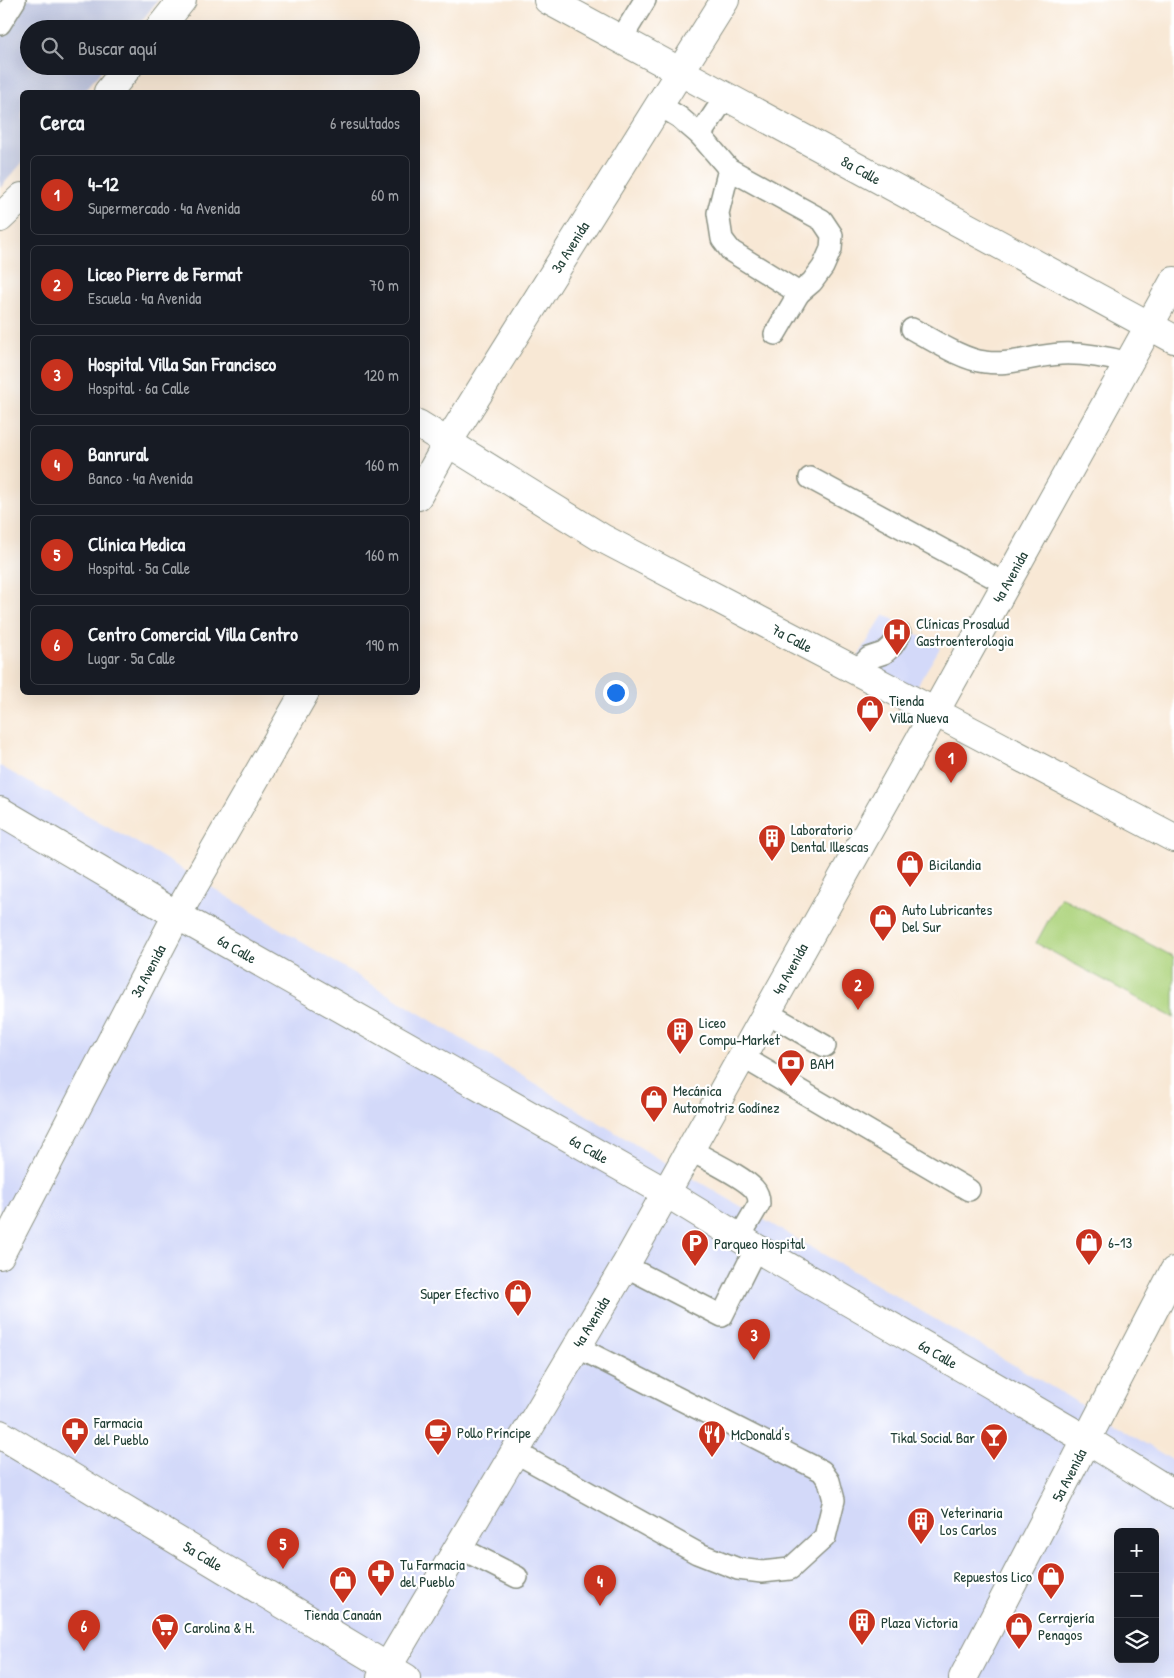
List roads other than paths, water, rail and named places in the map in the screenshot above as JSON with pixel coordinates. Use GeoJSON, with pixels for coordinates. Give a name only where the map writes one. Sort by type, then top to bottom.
{"type":"FeatureCollection","features":[{"type":"Feature","properties":{"kind":"street"},"geometry":{"type":"LineString","coordinates":[[166,20],[182,0]]}},
{"type":"Feature","properties":{"kind":"street","name":"8a Calle"},"geometry":{"type":"LineString","coordinates":[[548,0],[1148,327],[1174,339]]}},
{"type":"Feature","properties":{"kind":"street","name":"3a Avenida"},"geometry":{"type":"LineString","coordinates":[[420,492],[448,442],[725,0]]}},
{"type":"Feature","properties":{"kind":"street"},"geometry":{"type":"LineString","coordinates":[[110,90],[122,75]]}},
{"type":"Feature","properties":{"kind":"street"},"geometry":{"type":"LineString","coordinates":[[0,218],[20,199]]}},
{"type":"Feature","properties":{"kind":"street","name":"4a Avenida"},"geometry":{"type":"LineString","coordinates":[[391,1674],[458,1547],[625,1266],[1174,281]]}},
{"type":"Feature","properties":{"kind":"street","name":"7a Calle"},"geometry":{"type":"LineString","coordinates":[[420,425],[602,538],[1174,838]]}},
{"type":"Feature","properties":{"kind":"street","name":"3a Avenida"},"geometry":{"type":"LineString","coordinates":[[0,1255],[177,915],[302,695]]}},
{"type":"Feature","properties":{"kind":"street","name":"6a Calle"},"geometry":{"type":"LineString","coordinates":[[0,811],[177,915],[665,1192],[748,1243],[1087,1440],[1174,1494]]}},
{"type":"Feature","properties":{"kind":"street","name":"5a Avenida"},"geometry":{"type":"LineString","coordinates":[[963,1678],[1174,1271]]}},
{"type":"Feature","properties":{"kind":"street","name":"5a Calle"},"geometry":{"type":"LineString","coordinates":[[0,1434],[391,1674]]}},
{"type":"Feature","properties":{"kind":"lane"},"geometry":{"type":"LineString","coordinates":[[0,24],[15,0]]}},
{"type":"Feature","properties":{"kind":"lane"},"geometry":{"type":"LineString","coordinates":[[622,39],[645,0]]}},
{"type":"Feature","properties":{"kind":"lane"},"geometry":{"type":"LineString","coordinates":[[700,135],[726,96]]}},
{"type":"Feature","properties":{"kind":"lane"},"geometry":{"type":"LineString","coordinates":[[659,105],[700,135],[729,169],[822,220],[832,236],[831,250],[823,267],[812,282],[799,293],[775,334]]}},
{"type":"Feature","properties":{"kind":"lane"},"geometry":{"type":"LineString","coordinates":[[729,169],[718,213],[722,239],[731,251],[799,293]]}},
{"type":"Feature","properties":{"kind":"lane"},"geometry":{"type":"LineString","coordinates":[[912,329],[960,354],[984,362],[1007,362],[1061,354],[1101,356],[1128,363]]}},
{"type":"Feature","properties":{"kind":"lane"},"geometry":{"type":"LineString","coordinates":[[810,478],[1006,584]]}},
{"type":"Feature","properties":{"kind":"lane"},"geometry":{"type":"LineString","coordinates":[[856,671],[869,658],[884,653],[892,646],[900,634]]}},
{"type":"Feature","properties":{"kind":"lane"},"geometry":{"type":"LineString","coordinates":[[766,1012],[825,1046]]}},
{"type":"Feature","properties":{"kind":"lane"},"geometry":{"type":"LineString","coordinates":[[741,1056],[969,1190]]}},
{"type":"Feature","properties":{"kind":"lane"},"geometry":{"type":"LineString","coordinates":[[625,1266],[722,1316],[748,1243],[759,1204],[759,1197],[754,1189],[740,1178],[689,1150]]}},
{"type":"Feature","properties":{"kind":"lane"},"geometry":{"type":"LineString","coordinates":[[515,1452],[697,1553],[746,1570],[762,1572],[790,1568],[825,1537],[834,1500],[829,1481],[822,1471],[577,1347]]}},
{"type":"Feature","properties":{"kind":"lane"},"geometry":{"type":"LineString","coordinates":[[458,1547],[517,1577]]}},
{"type":"Feature","properties":{"kind":"place","name":"Clínicas Prosalud Gastroenterologia"},"geometry":{"type":"Point","coordinates":[897,656]}},
{"type":"Feature","properties":{"kind":"place","name":"Tienda Villa Nueva"},"geometry":{"type":"Point","coordinates":[870,733]}},
{"type":"Feature","properties":{"kind":"place","name":"4-12"},"geometry":{"type":"Point","coordinates":[951,783]}},
{"type":"Feature","properties":{"kind":"place","name":"Laboratorio Dental Illescas"},"geometry":{"type":"Point","coordinates":[772,862]}},
{"type":"Feature","properties":{"kind":"place","name":"Bicilandia"},"geometry":{"type":"Point","coordinates":[910,888]}},
{"type":"Feature","properties":{"kind":"place","name":"Auto Lubricantes Del Sur"},"geometry":{"type":"Point","coordinates":[883,942]}},
{"type":"Feature","properties":{"kind":"place","name":"Liceo Pierre de Fermat"},"geometry":{"type":"Point","coordinates":[858,1010]}},
{"type":"Feature","properties":{"kind":"place","name":"Liceo Compu-Market"},"geometry":{"type":"Point","coordinates":[680,1055]}},
{"type":"Feature","properties":{"kind":"place","name":"BAM"},"geometry":{"type":"Point","coordinates":[791,1087]}},
{"type":"Feature","properties":{"kind":"place","name":"Mecánica Automotriz Godínez"},"geometry":{"type":"Point","coordinates":[654,1123]}},
{"type":"Feature","properties":{"kind":"place","name":"6-13"},"geometry":{"type":"Point","coordinates":[1089,1266]}},
{"type":"Feature","properties":{"kind":"place","name":"Parqueo Hospital"},"geometry":{"type":"Point","coordinates":[695,1267]}},
{"type":"Feature","properties":{"kind":"place","name":"Super Efectivo"},"geometry":{"type":"Point","coordinates":[518,1317]}},
{"type":"Feature","properties":{"kind":"place","name":"Hospital Villa San Francisco"},"geometry":{"type":"Point","coordinates":[754,1360]}},
{"type":"Feature","properties":{"kind":"place","name":"Farmacia del Pueblo"},"geometry":{"type":"Point","coordinates":[75,1455]}},
{"type":"Feature","properties":{"kind":"place","name":"Pollo Príncipe"},"geometry":{"type":"Point","coordinates":[438,1456]}},
{"type":"Feature","properties":{"kind":"place","name":"McDonald's"},"geometry":{"type":"Point","coordinates":[712,1458]}},
{"type":"Feature","properties":{"kind":"place","name":"Tikal Social Bar"},"geometry":{"type":"Point","coordinates":[994,1461]}},
{"type":"Feature","properties":{"kind":"place","name":"Veterinaria Los Carlos"},"geometry":{"type":"Point","coordinates":[921,1545]}},
{"type":"Feature","properties":{"kind":"place","name":"Clínica Medica"},"geometry":{"type":"Point","coordinates":[283,1569]}},
{"type":"Feature","properties":{"kind":"place","name":"Tu Farmacia del Pueblo"},"geometry":{"type":"Point","coordinates":[381,1597]}},
{"type":"Feature","properties":{"kind":"place","name":"Repuestos Lico"},"geometry":{"type":"Point","coordinates":[1051,1600]}},
{"type":"Feature","properties":{"kind":"place","name":"Tienda Canaán"},"geometry":{"type":"Point","coordinates":[343,1604]}},
{"type":"Feature","properties":{"kind":"place","name":"Banrural"},"geometry":{"type":"Point","coordinates":[600,1606]}},
{"type":"Feature","properties":{"kind":"place","name":"Plaza Victoria"},"geometry":{"type":"Point","coordinates":[862,1646]}},
{"type":"Feature","properties":{"kind":"place","name":"Cerrajería Penagos"},"geometry":{"type":"Point","coordinates":[1019,1650]}},
{"type":"Feature","properties":{"kind":"place","name":"Centro Comercial Villa Centro"},"geometry":{"type":"Point","coordinates":[84,1651]}},
{"type":"Feature","properties":{"kind":"place","name":"Carolina & H."},"geometry":{"type":"Point","coordinates":[165,1651]}}]}
